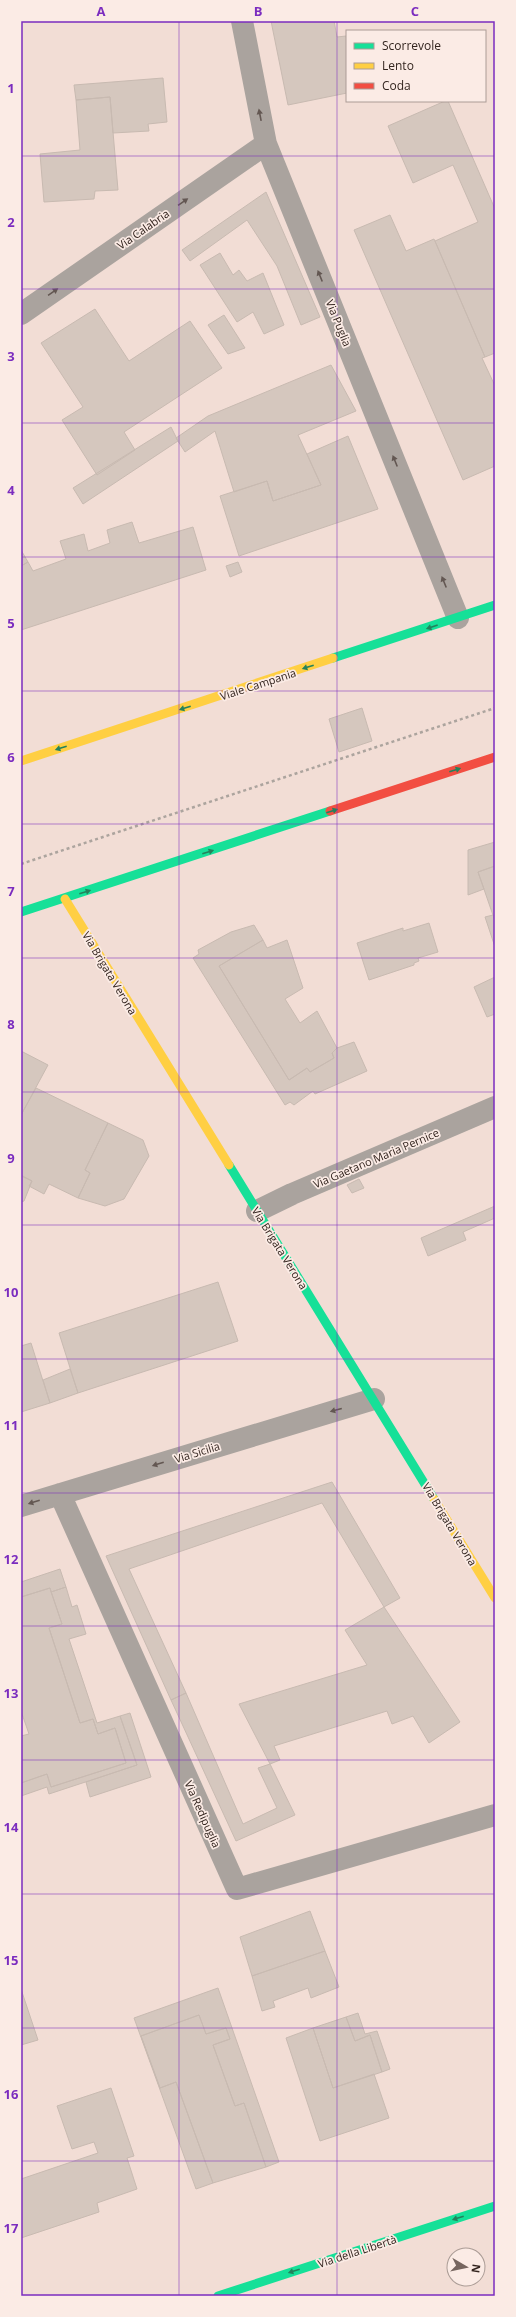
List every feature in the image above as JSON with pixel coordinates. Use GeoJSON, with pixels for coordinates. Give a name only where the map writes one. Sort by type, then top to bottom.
{"type":"FeatureCollection","features":[{"type":"Feature","properties":{"kind":"street","name":"Via Puglia"},"geometry":{"type":"LineString","coordinates":[[242,21],[266,144],[458,618]]}},
{"type":"Feature","properties":{"kind":"street","name":"Via Calabria"},"geometry":{"type":"LineString","coordinates":[[21,314],[266,144]]}},
{"type":"Feature","properties":{"kind":"street","name":"Viale Campania"},"geometry":{"type":"LineString","coordinates":[[21,761],[495,605]]}},
{"type":"Feature","properties":{"kind":"street"},"geometry":{"type":"LineString","coordinates":[[21,912],[65,899],[495,757]]}},
{"type":"Feature","properties":{"kind":"street","name":"Via Brigata Verona"},"geometry":{"type":"LineString","coordinates":[[65,899],[495,1598]]}},
{"type":"Feature","properties":{"kind":"street","name":"Via Gaetano Maria Pernice"},"geometry":{"type":"LineString","coordinates":[[257,1211],[292,1194],[495,1107]]}},
{"type":"Feature","properties":{"kind":"street","name":"Via Sicilia"},"geometry":{"type":"LineString","coordinates":[[21,1506],[374,1400]]}},
{"type":"Feature","properties":{"kind":"street","name":"Via Redipuglia"},"geometry":{"type":"LineString","coordinates":[[60,1494],[237,1889],[495,1815]]}},
{"type":"Feature","properties":{"kind":"street","name":"Via della Libertà"},"geometry":{"type":"LineString","coordinates":[[218,2296],[495,2206]]}},
{"type":"Feature","properties":{"kind":"path"},"geometry":{"type":"LineString","coordinates":[[21,864],[495,708]]}},
{"type":"Feature","properties":{"kind":"building"},"geometry":{"type":"Polygon","coordinates":[[[271,21],[334,21],[337,37],[346,36],[346,93],[288,105],[271,21]]]}},
{"type":"Feature","properties":{"kind":"building"},"geometry":{"type":"Polygon","coordinates":[[[163,78],[167,122],[148,124],[149,131],[113,133],[110,97],[76,100],[74,85],[163,78]]]}},
{"type":"Feature","properties":{"kind":"building"},"geometry":{"type":"Polygon","coordinates":[[[110,97],[118,190],[95,191],[94,199],[44,202],[40,154],[80,150],[76,100],[110,97]]]}},
{"type":"Feature","properties":{"kind":"building"},"geometry":{"type":"Polygon","coordinates":[[[443,102],[448,102],[495,209],[495,353],[485,357],[435,241],[478,222],[453,165],[413,183],[388,126],[443,102]]]}},
{"type":"Feature","properties":{"kind":"building"},"geometry":{"type":"Polygon","coordinates":[[[266,192],[320,317],[301,325],[277,266],[247,220],[190,261],[182,250],[266,192]]]}},
{"type":"Feature","properties":{"kind":"building"},"geometry":{"type":"Polygon","coordinates":[[[390,215],[406,251],[434,239],[485,357],[482,358],[495,386],[495,466],[463,480],[354,230],[390,215]]]}},
{"type":"Feature","properties":{"kind":"building"},"geometry":{"type":"Polygon","coordinates":[[[220,253],[233,275],[239,270],[247,281],[263,273],[284,325],[264,334],[253,312],[237,322],[200,265],[220,253]]]}},
{"type":"Feature","properties":{"kind":"building"},"geometry":{"type":"Polygon","coordinates":[[[95,309],[129,361],[190,321],[222,368],[124,432],[135,450],[97,475],[62,420],[83,407],[41,343],[95,309]]]}},
{"type":"Feature","properties":{"kind":"building"},"geometry":{"type":"Polygon","coordinates":[[[224,315],[245,348],[228,354],[208,325],[224,315]]]}},
{"type":"Feature","properties":{"kind":"building"},"geometry":{"type":"Polygon","coordinates":[[[331,365],[356,411],[298,435],[321,485],[273,501],[267,481],[234,492],[215,431],[185,452],[176,438],[208,416],[331,365]]]}},
{"type":"Feature","properties":{"kind":"building"},"geometry":{"type":"Polygon","coordinates":[[[171,427],[178,441],[83,504],[73,488],[171,427]]]}},
{"type":"Feature","properties":{"kind":"building"},"geometry":{"type":"Polygon","coordinates":[[[348,436],[378,509],[239,556],[220,496],[267,481],[273,501],[321,485],[307,454],[348,436]]]}},
{"type":"Feature","properties":{"kind":"building"},"geometry":{"type":"Polygon","coordinates":[[[132,522],[139,543],[193,527],[206,570],[21,630],[21,566],[28,562],[33,571],[66,559],[60,541],[84,534],[88,551],[110,543],[107,530],[132,522]]]}},
{"type":"Feature","properties":{"kind":"building"},"geometry":{"type":"Polygon","coordinates":[[[21,550],[28,562],[21,566],[21,550]]]}},
{"type":"Feature","properties":{"kind":"building"},"geometry":{"type":"Polygon","coordinates":[[[238,562],[242,572],[230,577],[226,566],[238,562]]]}},
{"type":"Feature","properties":{"kind":"building"},"geometry":{"type":"Polygon","coordinates":[[[362,708],[372,741],[339,752],[329,719],[362,708]]]}},
{"type":"Feature","properties":{"kind":"building"},"geometry":{"type":"Polygon","coordinates":[[[495,842],[495,866],[478,872],[484,889],[468,895],[468,850],[495,842]]]}},
{"type":"Feature","properties":{"kind":"building"},"geometry":{"type":"Polygon","coordinates":[[[495,866],[495,921],[478,872],[495,866]]]}},
{"type":"Feature","properties":{"kind":"building"},"geometry":{"type":"Polygon","coordinates":[[[493,915],[495,921],[495,947],[485,917],[493,915]]]}},
{"type":"Feature","properties":{"kind":"building"},"geometry":{"type":"Polygon","coordinates":[[[429,923],[438,952],[418,958],[419,961],[414,963],[414,965],[369,980],[357,943],[403,928],[403,931],[429,923]]]}},
{"type":"Feature","properties":{"kind":"building"},"geometry":{"type":"Polygon","coordinates":[[[254,925],[263,940],[219,966],[289,1080],[307,1068],[310,1072],[334,1058],[332,1053],[337,1048],[354,1042],[367,1071],[315,1094],[313,1091],[294,1105],[290,1102],[285,1105],[193,958],[199,954],[198,950],[231,932],[254,925]]]}},
{"type":"Feature","properties":{"kind":"building"},"geometry":{"type":"Polygon","coordinates":[[[263,940],[267,948],[287,940],[303,988],[285,999],[300,1023],[317,1011],[337,1048],[332,1053],[334,1058],[310,1072],[307,1068],[289,1080],[219,966],[263,940]]]}},
{"type":"Feature","properties":{"kind":"building"},"geometry":{"type":"Polygon","coordinates":[[[495,977],[495,1014],[487,1017],[474,987],[495,977]]]}},
{"type":"Feature","properties":{"kind":"building"},"geometry":{"type":"Polygon","coordinates":[[[21,1051],[48,1065],[21,1115],[21,1051]]]}},
{"type":"Feature","properties":{"kind":"building"},"geometry":{"type":"Polygon","coordinates":[[[36,1088],[108,1123],[85,1170],[90,1173],[78,1198],[49,1184],[44,1194],[29,1186],[32,1181],[21,1175],[21,1115],[36,1088]]]}},
{"type":"Feature","properties":{"kind":"building"},"geometry":{"type":"Polygon","coordinates":[[[108,1123],[143,1140],[149,1156],[124,1199],[105,1206],[78,1198],[90,1173],[85,1170],[108,1123]]]}},
{"type":"Feature","properties":{"kind":"building"},"geometry":{"type":"Polygon","coordinates":[[[21,1176],[32,1181],[24,1201],[21,1202],[21,1176]]]}},
{"type":"Feature","properties":{"kind":"building"},"geometry":{"type":"Polygon","coordinates":[[[359,1179],[364,1188],[352,1193],[347,1185],[359,1179]]]}},
{"type":"Feature","properties":{"kind":"building"},"geometry":{"type":"Polygon","coordinates":[[[495,1206],[495,1218],[463,1232],[466,1240],[428,1256],[421,1238],[495,1206]]]}},
{"type":"Feature","properties":{"kind":"building"},"geometry":{"type":"Polygon","coordinates":[[[218,1282],[238,1341],[78,1393],[59,1333],[218,1282]]]}},
{"type":"Feature","properties":{"kind":"building"},"geometry":{"type":"Polygon","coordinates":[[[31,1343],[50,1403],[21,1412],[21,1346],[31,1343]]]}},
{"type":"Feature","properties":{"kind":"building"},"geometry":{"type":"Polygon","coordinates":[[[70,1369],[78,1393],[50,1403],[43,1380],[70,1369]]]}},
{"type":"Feature","properties":{"kind":"building"},"geometry":{"type":"Polygon","coordinates":[[[332,1482],[400,1598],[384,1607],[322,1503],[129,1569],[186,1693],[171,1700],[106,1556],[332,1482]]]}},
{"type":"Feature","properties":{"kind":"building"},"geometry":{"type":"Polygon","coordinates":[[[60,1569],[66,1587],[51,1592],[50,1588],[21,1597],[21,1582],[60,1569]]]}},
{"type":"Feature","properties":{"kind":"building"},"geometry":{"type":"Polygon","coordinates":[[[66,1587],[72,1607],[77,1605],[86,1634],[69,1639],[97,1723],[120,1716],[137,1765],[49,1794],[47,1787],[21,1796],[21,1783],[47,1774],[51,1787],[126,1763],[115,1728],[98,1734],[93,1719],[80,1723],[49,1628],[62,1624],[51,1592],[66,1587]]]}},
{"type":"Feature","properties":{"kind":"building"},"geometry":{"type":"Polygon","coordinates":[[[50,1588],[62,1624],[49,1628],[80,1723],[93,1719],[98,1734],[115,1728],[126,1763],[51,1787],[47,1774],[21,1783],[21,1736],[29,1734],[21,1711],[21,1597],[50,1588]]]}},
{"type":"Feature","properties":{"kind":"building"},"geometry":{"type":"Polygon","coordinates":[[[384,1607],[460,1722],[429,1743],[413,1716],[392,1724],[387,1711],[274,1746],[280,1760],[270,1764],[239,1704],[367,1665],[345,1630],[384,1607]]]}},
{"type":"Feature","properties":{"kind":"building"},"geometry":{"type":"Polygon","coordinates":[[[186,1693],[243,1824],[277,1808],[258,1768],[270,1764],[295,1815],[236,1841],[171,1700],[186,1693]]]}},
{"type":"Feature","properties":{"kind":"building"},"geometry":{"type":"Polygon","coordinates":[[[130,1713],[151,1777],[90,1797],[86,1782],[137,1765],[120,1716],[130,1713]]]}},
{"type":"Feature","properties":{"kind":"building"},"geometry":{"type":"Polygon","coordinates":[[[310,1911],[325,1951],[252,1976],[240,1937],[310,1911]]]}},
{"type":"Feature","properties":{"kind":"building"},"geometry":{"type":"Polygon","coordinates":[[[325,1951],[339,1987],[311,1998],[308,1988],[273,2001],[275,2007],[262,2011],[252,1976],[325,1951]]]}},
{"type":"Feature","properties":{"kind":"building"},"geometry":{"type":"Polygon","coordinates":[[[218,1988],[279,2162],[266,2167],[244,2103],[235,2106],[213,2045],[230,2039],[226,2028],[206,2034],[199,2015],[141,2036],[160,2088],[176,2082],[213,2183],[196,2189],[134,2018],[218,1988]]]}},
{"type":"Feature","properties":{"kind":"building"},"geometry":{"type":"Polygon","coordinates":[[[21,1989],[38,2040],[21,2045],[21,1989]]]}},
{"type":"Feature","properties":{"kind":"building"},"geometry":{"type":"Polygon","coordinates":[[[358,2013],[365,2034],[377,2031],[390,2069],[382,2072],[370,2035],[355,2041],[346,2017],[358,2013]]]}},
{"type":"Feature","properties":{"kind":"building"},"geometry":{"type":"Polygon","coordinates":[[[199,2015],[206,2034],[226,2028],[230,2039],[213,2045],[235,2106],[244,2103],[266,2167],[213,2183],[176,2082],[160,2088],[141,2036],[199,2015]]]}},
{"type":"Feature","properties":{"kind":"building"},"geometry":{"type":"Polygon","coordinates":[[[346,2017],[355,2041],[370,2035],[382,2072],[333,2088],[313,2028],[346,2017]]]}},
{"type":"Feature","properties":{"kind":"building"},"geometry":{"type":"Polygon","coordinates":[[[313,2028],[333,2088],[374,2074],[389,2118],[320,2141],[286,2038],[313,2028]]]}},
{"type":"Feature","properties":{"kind":"building"},"geometry":{"type":"Polygon","coordinates":[[[111,2088],[134,2156],[127,2158],[137,2189],[97,2203],[99,2212],[21,2238],[21,2179],[98,2153],[94,2142],[72,2149],[57,2106],[111,2088]]]}},
{"type":"Feature","properties":{"kind":"traffic: fast"},"geometry":{"type":"LineString","coordinates":[[333,658],[495,605]]}},
{"type":"Feature","properties":{"kind":"traffic: fast"},"geometry":{"type":"LineString","coordinates":[[21,912],[330,811]]}},
{"type":"Feature","properties":{"kind":"traffic: fast"},"geometry":{"type":"LineString","coordinates":[[229,1165],[434,1499]]}},
{"type":"Feature","properties":{"kind":"traffic: fast"},"geometry":{"type":"LineString","coordinates":[[218,2296],[495,2206]]}},
{"type":"Feature","properties":{"kind":"traffic: slow"},"geometry":{"type":"LineString","coordinates":[[21,761],[333,658]]}},
{"type":"Feature","properties":{"kind":"traffic: slow"},"geometry":{"type":"LineString","coordinates":[[65,899],[229,1165]]}},
{"type":"Feature","properties":{"kind":"traffic: slow"},"geometry":{"type":"LineString","coordinates":[[434,1499],[495,1598]]}},
{"type":"Feature","properties":{"kind":"traffic: jam"},"geometry":{"type":"LineString","coordinates":[[330,811],[495,757]]}}]}
